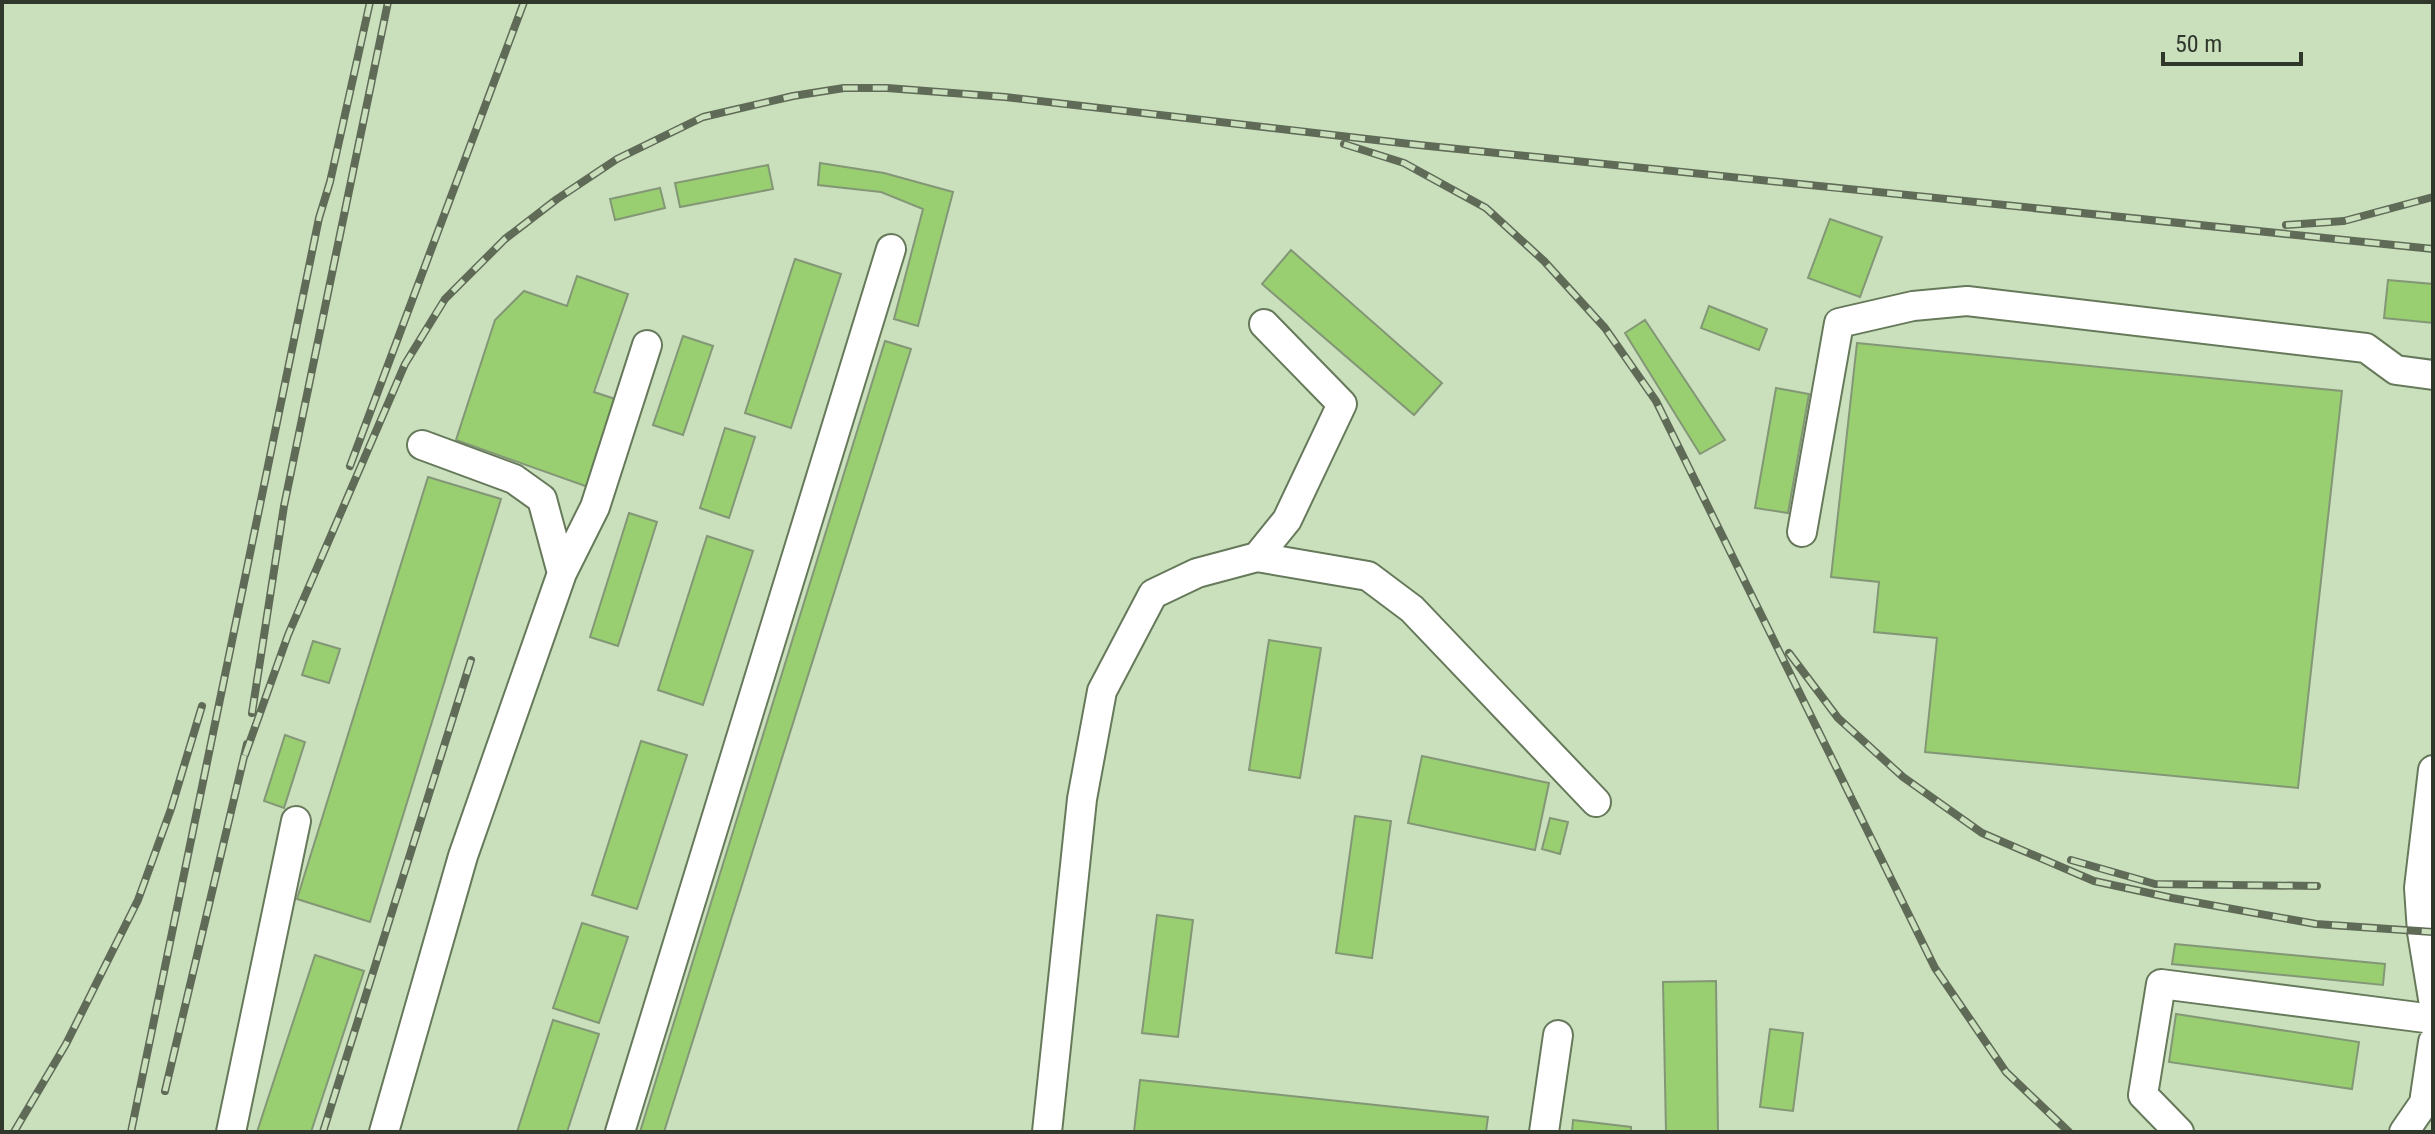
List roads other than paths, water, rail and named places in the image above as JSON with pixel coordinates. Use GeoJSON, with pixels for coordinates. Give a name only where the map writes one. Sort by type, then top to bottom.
{"type":"FeatureCollection","features":[{"type":"Feature","properties":{"kind":"lane"},"geometry":{"type":"LineString","coordinates":[[620,1132],[891,249]]}},
{"type":"Feature","properties":{"kind":"lane"},"geometry":{"type":"LineString","coordinates":[[1802,532],[1839,323],[1913,306],[1967,301],[2366,348],[2396,370],[2433,375]]}},
{"type":"Feature","properties":{"kind":"lane"},"geometry":{"type":"LineString","coordinates":[[1257,557],[1287,520],[1342,404],[1264,324]]}},
{"type":"Feature","properties":{"kind":"lane"},"geometry":{"type":"LineString","coordinates":[[384,1132],[463,856],[562,573],[595,507],[647,345]]}},
{"type":"Feature","properties":{"kind":"lane"},"geometry":{"type":"LineString","coordinates":[[422,445],[514,479],[542,499],[562,573]]}},
{"type":"Feature","properties":{"kind":"lane"},"geometry":{"type":"LineString","coordinates":[[1047,1132],[1082,799],[1102,691],[1153,594],[1197,573],[1257,557],[1368,576],[1412,609],[1596,802]]}},
{"type":"Feature","properties":{"kind":"lane"},"geometry":{"type":"LineString","coordinates":[[2433,770],[2419,888],[2422,932],[2433,999]]}},
{"type":"Feature","properties":{"kind":"lane"},"geometry":{"type":"LineString","coordinates":[[231,1132],[296,821]]}},
{"type":"Feature","properties":{"kind":"lane"},"geometry":{"type":"LineString","coordinates":[[2179,1132],[2143,1095],[2161,984],[2433,1019]]}},
{"type":"Feature","properties":{"kind":"lane"},"geometry":{"type":"LineString","coordinates":[[1544,1132],[1558,1035]]}},
{"type":"Feature","properties":{"kind":"lane"},"geometry":{"type":"LineString","coordinates":[[2404,1132],[2424,1103],[2433,1042]]}},
{"type":"Feature","properties":{"kind":"railway"},"geometry":{"type":"LineString","coordinates":[[131,1132],[319,218],[330,182],[370,2]]}},
{"type":"Feature","properties":{"kind":"railway"},"geometry":{"type":"LineString","coordinates":[[252,713],[284,506],[388,2]]}},
{"type":"Feature","properties":{"kind":"railway"},"geometry":{"type":"LineString","coordinates":[[350,466],[524,2]]}},
{"type":"Feature","properties":{"kind":"railway"},"geometry":{"type":"LineString","coordinates":[[245,755],[288,635],[405,364],[445,299],[505,239],[617,159],[703,117],[793,96],[844,88],[887,88],[1005,97],[1419,145],[2433,249]]}},
{"type":"Feature","properties":{"kind":"railway"},"geometry":{"type":"LineString","coordinates":[[1344,144],[1404,163],[1486,208],[1544,261],[1605,328],[1656,401],[1935,968],[2006,1072],[2069,1132]]}},
{"type":"Feature","properties":{"kind":"railway"},"geometry":{"type":"LineString","coordinates":[[2286,225],[2344,221],[2433,197]]}},
{"type":"Feature","properties":{"kind":"railway"},"geometry":{"type":"LineString","coordinates":[[1789,653],[1838,718],[1903,777],[1982,833],[2094,881],[2316,924],[2433,932]]}},
{"type":"Feature","properties":{"kind":"railway"},"geometry":{"type":"LineString","coordinates":[[323,1132],[471,660]]}},
{"type":"Feature","properties":{"kind":"railway"},"geometry":{"type":"LineString","coordinates":[[14,1132],[66,1044],[138,900],[171,809],[202,706]]}},
{"type":"Feature","properties":{"kind":"railway"},"geometry":{"type":"LineString","coordinates":[[165,1091],[247,744]]}},
{"type":"Feature","properties":{"kind":"railway"},"geometry":{"type":"LineString","coordinates":[[2071,860],[2155,884],[2317,886]]}}]}
